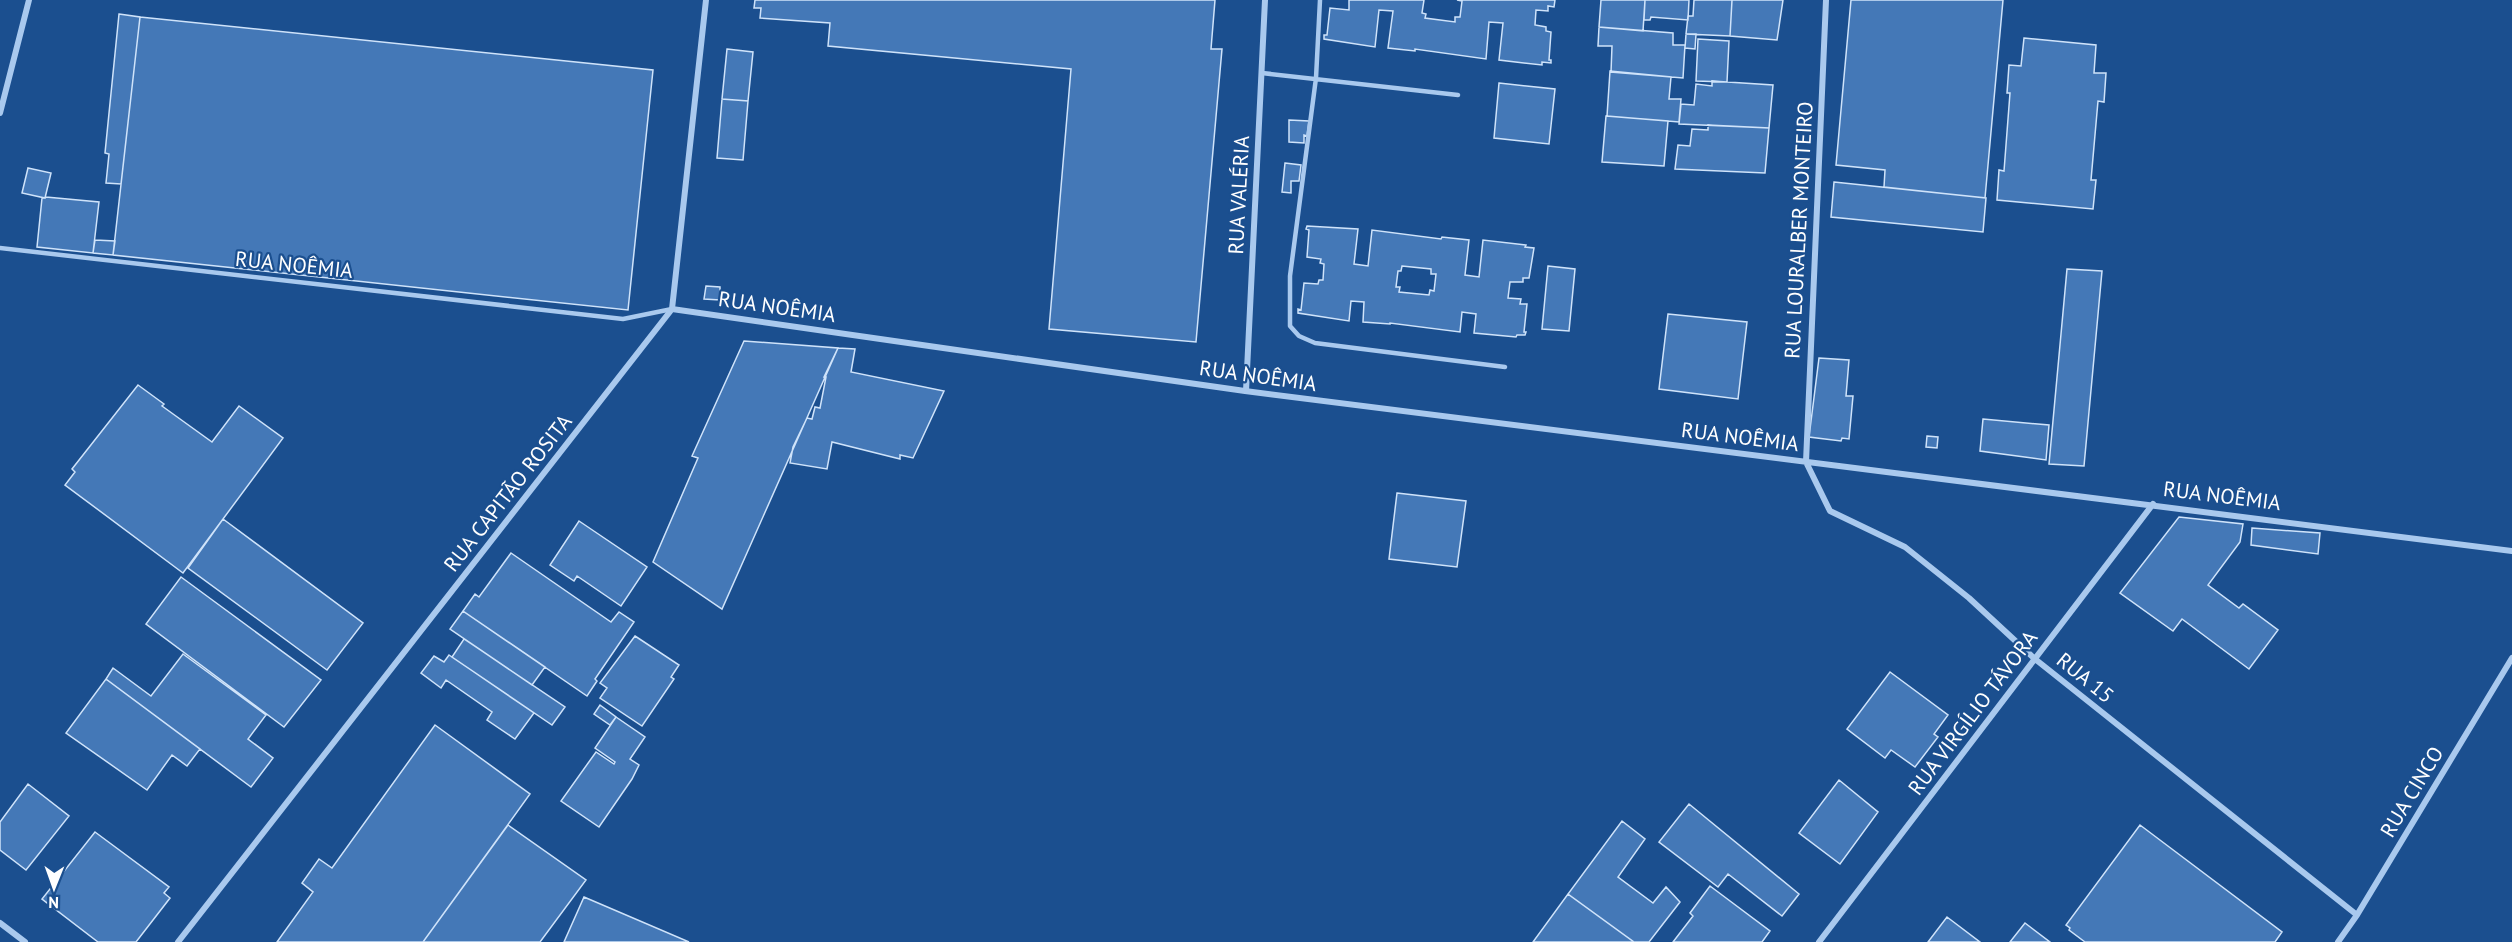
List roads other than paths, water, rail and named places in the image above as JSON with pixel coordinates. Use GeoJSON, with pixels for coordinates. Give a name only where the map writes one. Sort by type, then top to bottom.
{"type":"FeatureCollection","features":[{"type":"Feature","properties":{"kind":"street"},"geometry":{"type":"LineString","coordinates":[[0,112],[29,0]]}},
{"type":"Feature","properties":{"kind":"street"},"geometry":{"type":"LineString","coordinates":[[672,309],[706,0]]}},
{"type":"Feature","properties":{"kind":"street","name":"RUA VALÉRIA"},"geometry":{"type":"LineString","coordinates":[[1246,391],[1265,0]]}},
{"type":"Feature","properties":{"kind":"street","name":"RUA LOURALBER MONTEIRO"},"geometry":{"type":"LineString","coordinates":[[1806,462],[1826,0]]}},
{"type":"Feature","properties":{"kind":"street","name":"RUA NOÊMIA"},"geometry":{"type":"LineString","coordinates":[[672,309],[1246,391],[2512,551]]}},
{"type":"Feature","properties":{"kind":"street","name":"RUA CAPITÃO ROSITA"},"geometry":{"type":"LineString","coordinates":[[178,942],[672,309]]}},
{"type":"Feature","properties":{"kind":"street","name":"RUA 15"},"geometry":{"type":"LineString","coordinates":[[1806,462],[1830,511],[1905,547],[1969,598],[2035,659],[2357,915]]}},
{"type":"Feature","properties":{"kind":"street","name":"RUA VIRGÍLIO TÁVORA"},"geometry":{"type":"LineString","coordinates":[[1819,942],[2153,504]]}},
{"type":"Feature","properties":{"kind":"street","name":"RUA CINCO"},"geometry":{"type":"LineString","coordinates":[[2338,942],[2357,915],[2512,658]]}},
{"type":"Feature","properties":{"kind":"street"},"geometry":{"type":"LineString","coordinates":[[0,923],[25,942]]}},
{"type":"Feature","properties":{"kind":"lane"},"geometry":{"type":"LineString","coordinates":[[1320,0],[1316,78],[1290,276],[1290,326],[1299,336],[1316,343],[1505,367]]}},
{"type":"Feature","properties":{"kind":"lane"},"geometry":{"type":"LineString","coordinates":[[1262,73],[1458,95]]}},
{"type":"Feature","properties":{"kind":"lane","name":"RUA NOÊMIA"},"geometry":{"type":"LineString","coordinates":[[0,248],[623,319],[672,309]]}}]}
